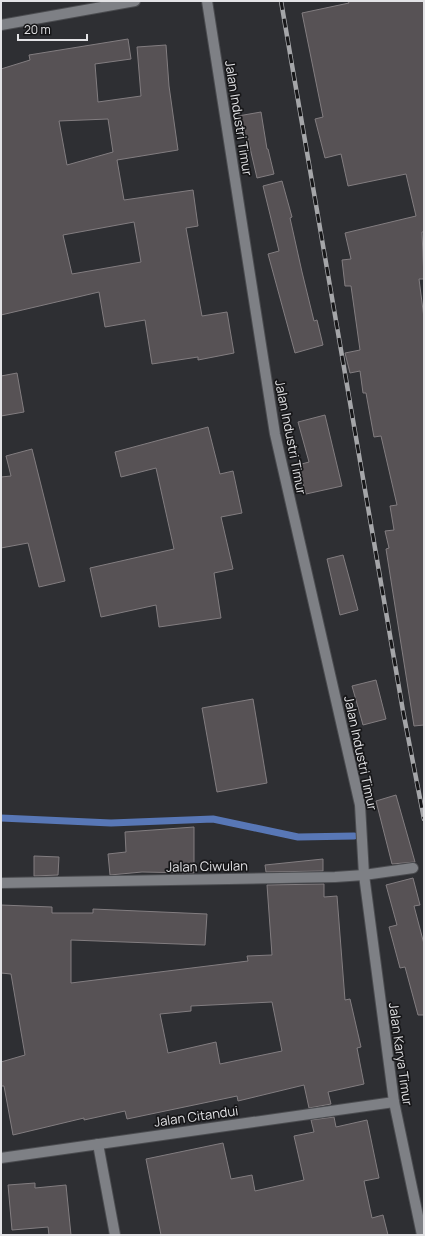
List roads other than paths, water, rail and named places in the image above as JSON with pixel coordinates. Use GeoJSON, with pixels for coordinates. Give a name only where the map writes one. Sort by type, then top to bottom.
{"type":"FeatureCollection","features":[{"type":"Feature","properties":{"kind":"street"},"geometry":{"type":"LineString","coordinates":[[1,25],[135,1]]}},
{"type":"Feature","properties":{"kind":"street","name":"Jalan Industri Timur"},"geometry":{"type":"LineString","coordinates":[[207,1],[275,434],[362,821],[364,875]]}},
{"type":"Feature","properties":{"kind":"street","name":"Jalan Ciwulan"},"geometry":{"type":"LineString","coordinates":[[1,883],[364,875],[413,868]]}},
{"type":"Feature","properties":{"kind":"street","name":"Jalan Karya Timur"},"geometry":{"type":"LineString","coordinates":[[364,875],[394,1102],[422,1235]]}},
{"type":"Feature","properties":{"kind":"street","name":"Jalan Citandui"},"geometry":{"type":"LineString","coordinates":[[1,1158],[394,1102]]}},
{"type":"Feature","properties":{"kind":"street"},"geometry":{"type":"LineString","coordinates":[[98,1144],[115,1235]]}},
{"type":"Feature","properties":{"kind":"waterway"},"geometry":{"type":"LineString","coordinates":[[1,818],[111,823],[213,819],[298,837],[354,836]]}},
{"type":"Feature","properties":{"kind":"railway"},"geometry":{"type":"LineString","coordinates":[[281,1],[403,711],[424,819]]}}]}
